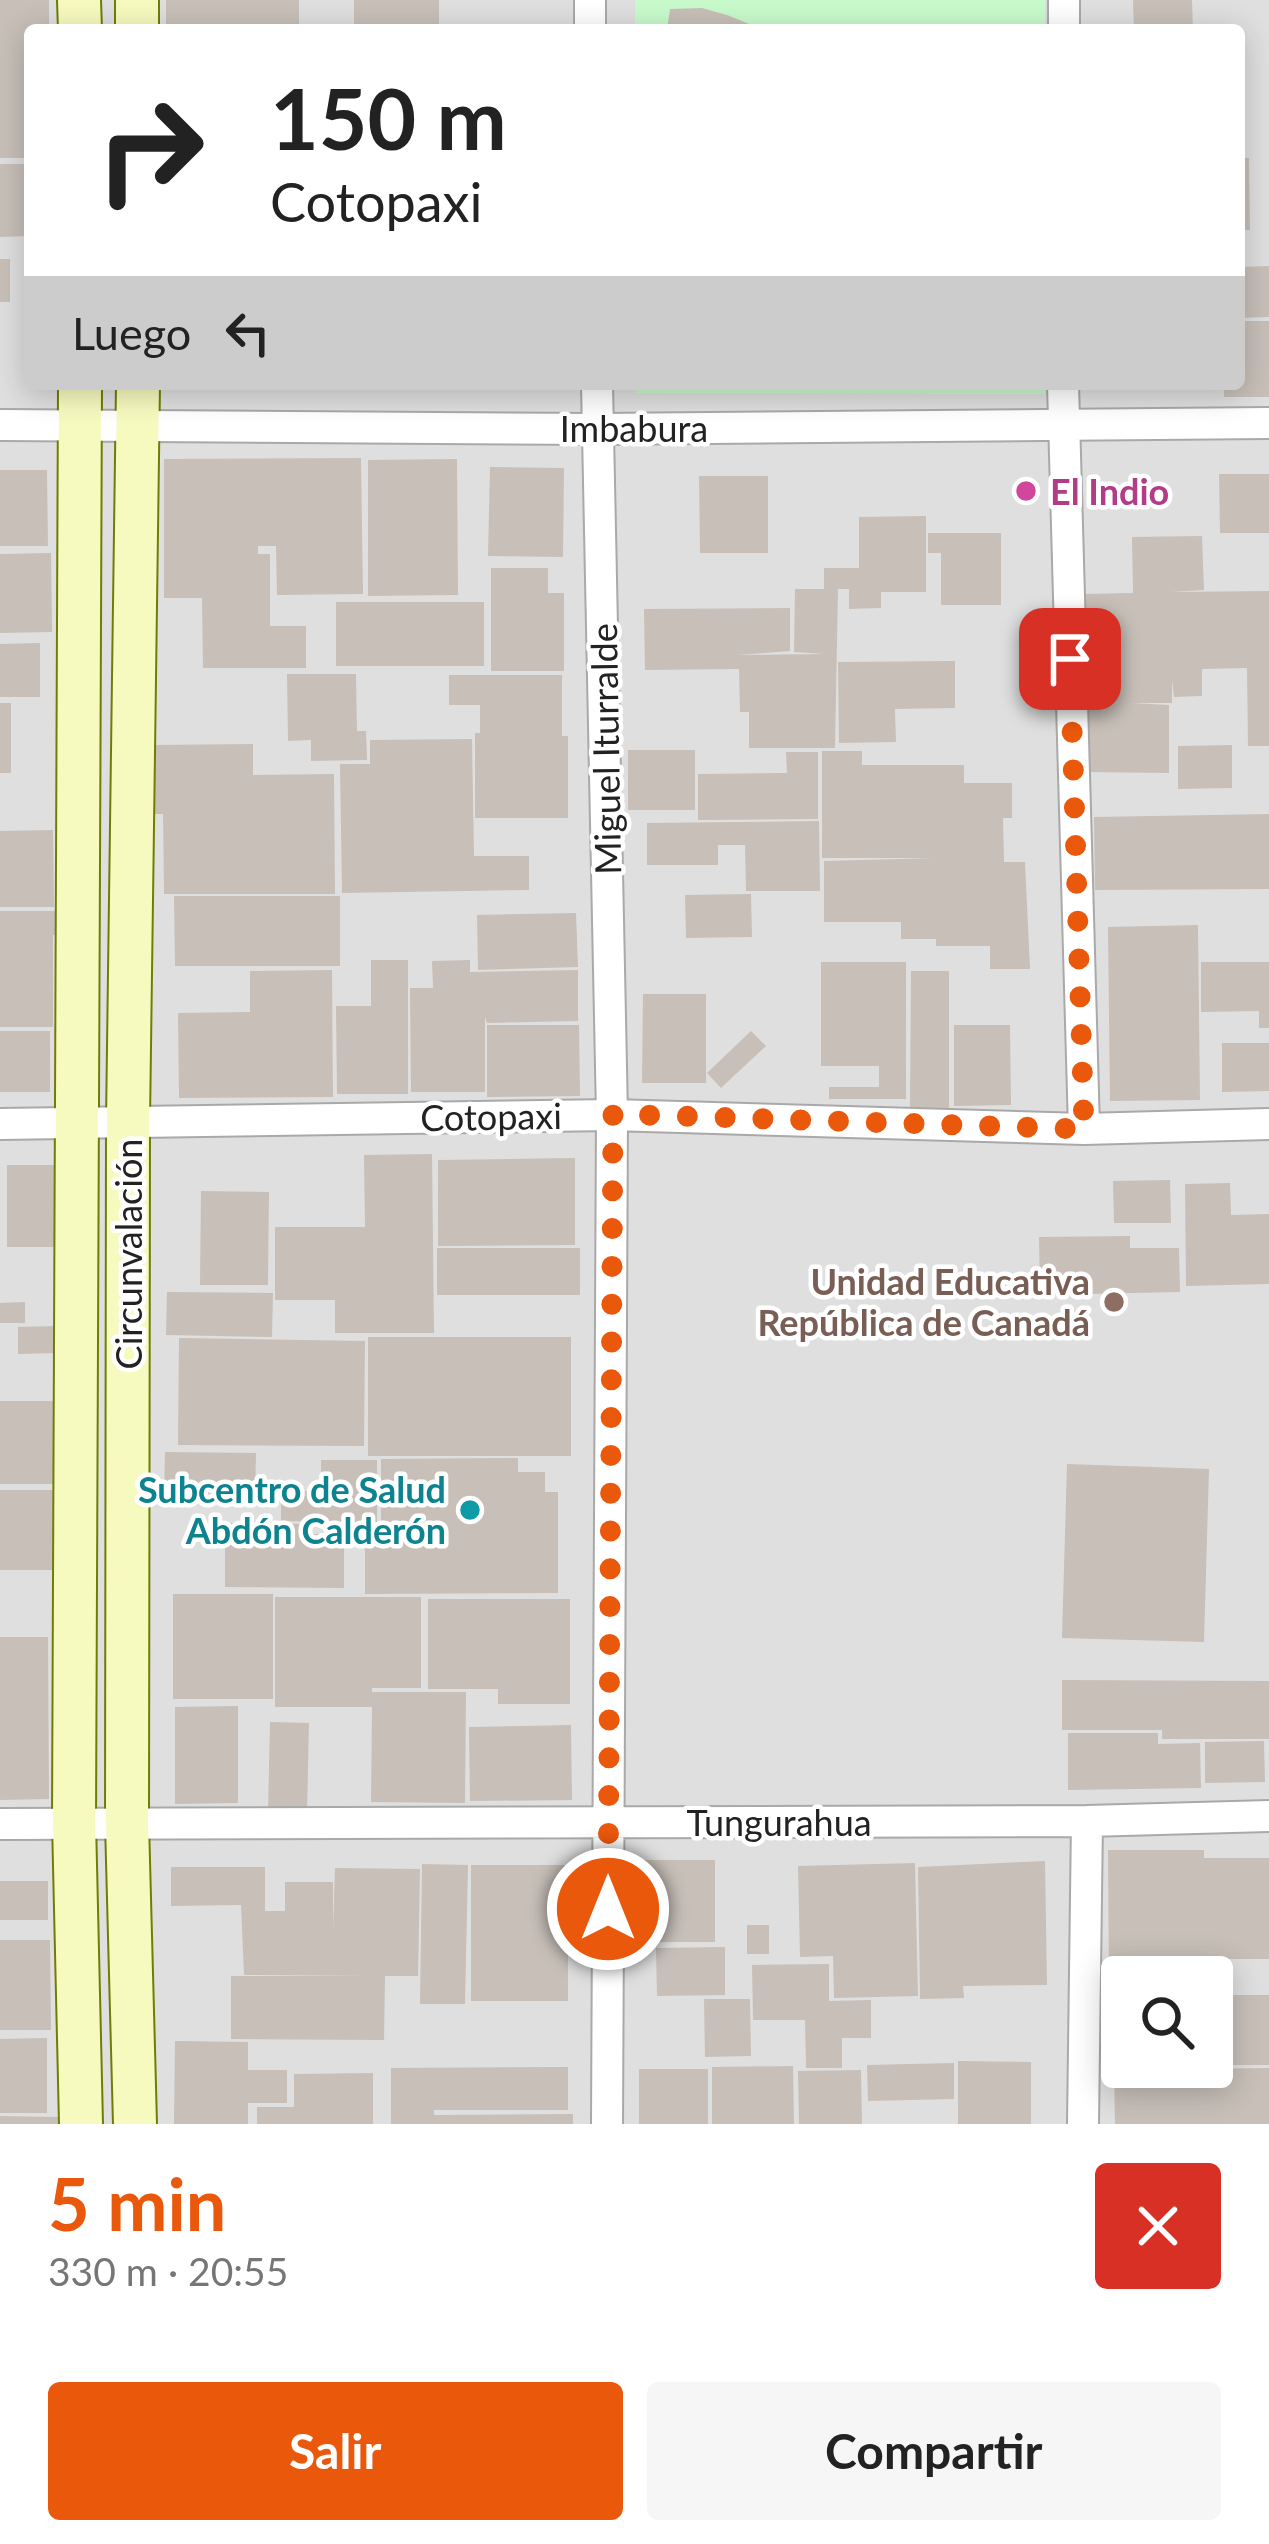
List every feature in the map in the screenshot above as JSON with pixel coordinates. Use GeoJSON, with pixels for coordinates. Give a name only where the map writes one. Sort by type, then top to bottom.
{"type":"FeatureCollection","features":[{"type":"Feature","properties":{"kind":"main road","name":"Circunvalación"},"geometry":{"type":"LineString","coordinates":[[80,404],[74,1822],[81,2124]]}},
{"type":"Feature","properties":{"kind":"main road","name":"Circunvalación"},"geometry":{"type":"LineString","coordinates":[[135,2124],[127,1823],[128,1121],[138,405]]}},
{"type":"Feature","properties":{"kind":"street","name":"Miguel Iturralde"},"geometry":{"type":"LineString","coordinates":[[597,390],[613,1114],[608,2124]]}},
{"type":"Feature","properties":{"kind":"street"},"geometry":{"type":"LineString","coordinates":[[1063,390],[1084,1129]]}},
{"type":"Feature","properties":{"kind":"street","name":"Imbabura"},"geometry":{"type":"LineString","coordinates":[[0,425],[80,404],[598,429],[1269,423]]}},
{"type":"Feature","properties":{"kind":"street","name":"Cotopaxi"},"geometry":{"type":"LineString","coordinates":[[0,1124],[613,1114],[1084,1129],[1269,1124]]}},
{"type":"Feature","properties":{"kind":"street","name":"Tungurahua"},"geometry":{"type":"LineString","coordinates":[[0,1823],[1087,1821],[1269,1816]]}},
{"type":"Feature","properties":{"kind":"street"},"geometry":{"type":"LineString","coordinates":[[1083,2124],[1087,1821]]}},
{"type":"Feature","properties":{"kind":"shaded area"},"geometry":{"type":"Polygon","coordinates":[[[0,0],[1269,0],[1269,2124],[0,2124],[0,0]]]}},
{"type":"Feature","properties":{"kind":"green space"},"geometry":{"type":"Polygon","coordinates":[[[635,0],[1045,0],[1045,24],[635,24],[635,0]]]}},
{"type":"Feature","properties":{"kind":"green space"},"geometry":{"type":"Polygon","coordinates":[[[635,390],[1045,390],[1045,394],[635,390]]]}},
{"type":"Feature","properties":{"kind":"building"},"geometry":{"type":"Polygon","coordinates":[[[0,0],[49,0],[49,24],[24,24],[24,158],[0,158],[0,0]]]}},
{"type":"Feature","properties":{"kind":"building"},"geometry":{"type":"Polygon","coordinates":[[[166,0],[299,0],[299,24],[166,24],[166,0]]]}},
{"type":"Feature","properties":{"kind":"building"},"geometry":{"type":"Polygon","coordinates":[[[354,0],[439,0],[439,24],[354,24],[354,0]]]}},
{"type":"Feature","properties":{"kind":"building"},"geometry":{"type":"Polygon","coordinates":[[[1133,0],[1192,0],[1193,24],[1134,24],[1133,0]]]}},
{"type":"Feature","properties":{"kind":"building"},"geometry":{"type":"Polygon","coordinates":[[[702,8],[749,24],[668,24],[670,9],[702,8]]]}},
{"type":"Feature","properties":{"kind":"building"},"geometry":{"type":"Polygon","coordinates":[[[1245,158],[1249,158],[1250,230],[1245,230],[1245,158]]]}},
{"type":"Feature","properties":{"kind":"building"},"geometry":{"type":"Polygon","coordinates":[[[0,164],[24,164],[24,236],[0,237],[0,164]]]}},
{"type":"Feature","properties":{"kind":"building"},"geometry":{"type":"Polygon","coordinates":[[[0,259],[10,259],[10,302],[0,302],[0,259]]]}},
{"type":"Feature","properties":{"kind":"building"},"geometry":{"type":"Polygon","coordinates":[[[1269,266],[1269,317],[1245,318],[1245,267],[1269,266]]]}},
{"type":"Feature","properties":{"kind":"building"},"geometry":{"type":"Polygon","coordinates":[[[1245,321],[1269,321],[1269,397],[1224,397],[1224,390],[1245,390],[1245,321]]]}},
{"type":"Feature","properties":{"kind":"building"},"geometry":{"type":"Polygon","coordinates":[[[361,458],[363,594],[277,595],[276,546],[258,546],[258,554],[270,554],[270,626],[306,626],[306,668],[203,668],[202,598],[164,598],[164,459],[361,458]]]}},
{"type":"Feature","properties":{"kind":"building"},"geometry":{"type":"Polygon","coordinates":[[[457,459],[458,595],[368,596],[368,460],[457,459]]]}},
{"type":"Feature","properties":{"kind":"building"},"geometry":{"type":"Polygon","coordinates":[[[490,467],[564,468],[563,557],[488,556],[490,467]]]}},
{"type":"Feature","properties":{"kind":"building"},"geometry":{"type":"Polygon","coordinates":[[[0,470],[47,470],[48,546],[0,546],[0,470]]]}},
{"type":"Feature","properties":{"kind":"building"},"geometry":{"type":"Polygon","coordinates":[[[1219,474],[1269,474],[1269,533],[1220,533],[1219,474]]]}},
{"type":"Feature","properties":{"kind":"building"},"geometry":{"type":"Polygon","coordinates":[[[699,476],[768,476],[768,553],[700,553],[699,476]]]}},
{"type":"Feature","properties":{"kind":"building"},"geometry":{"type":"Polygon","coordinates":[[[926,516],[926,592],[881,592],[881,608],[849,609],[849,589],[838,589],[835,748],[749,748],[749,712],[740,712],[739,669],[645,670],[644,609],[790,608],[790,651],[738,655],[825,654],[794,652],[795,589],[824,589],[824,568],[859,568],[859,517],[926,516]]]}},
{"type":"Feature","properties":{"kind":"building"},"geometry":{"type":"Polygon","coordinates":[[[928,533],[1001,533],[1001,605],[941,605],[941,553],[928,553],[928,533]]]}},
{"type":"Feature","properties":{"kind":"building"},"geometry":{"type":"Polygon","coordinates":[[[1202,536],[1204,590],[1171,592],[1269,591],[1269,746],[1248,746],[1247,668],[1202,669],[1202,696],[1174,697],[1172,680],[1172,703],[1131,703],[1169,705],[1169,773],[1082,772],[1081,594],[1133,593],[1132,537],[1202,536]]]}},
{"type":"Feature","properties":{"kind":"building"},"geometry":{"type":"Polygon","coordinates":[[[51,553],[52,632],[0,633],[0,554],[51,553]]]}},
{"type":"Feature","properties":{"kind":"building"},"geometry":{"type":"Polygon","coordinates":[[[491,568],[548,568],[548,593],[564,593],[564,671],[491,671],[491,568]]]}},
{"type":"Feature","properties":{"kind":"building"},"geometry":{"type":"Polygon","coordinates":[[[336,602],[484,602],[484,666],[336,666],[336,602]]]}},
{"type":"Feature","properties":{"kind":"building"},"geometry":{"type":"Polygon","coordinates":[[[40,643],[40,697],[0,697],[0,644],[40,643]]]}},
{"type":"Feature","properties":{"kind":"building"},"geometry":{"type":"Polygon","coordinates":[[[955,661],[955,708],[895,709],[896,742],[839,743],[838,662],[955,661]]]}},
{"type":"Feature","properties":{"kind":"building"},"geometry":{"type":"Polygon","coordinates":[[[287,674],[356,674],[357,731],[366,731],[367,760],[311,761],[311,740],[288,741],[287,674]]]}},
{"type":"Feature","properties":{"kind":"building"},"geometry":{"type":"Polygon","coordinates":[[[449,675],[562,675],[568,818],[475,818],[475,733],[480,733],[480,705],[449,705],[449,675]]]}},
{"type":"Feature","properties":{"kind":"building"},"geometry":{"type":"Polygon","coordinates":[[[0,703],[11,703],[11,773],[0,773],[0,703]]]}},
{"type":"Feature","properties":{"kind":"building"},"geometry":{"type":"Polygon","coordinates":[[[472,739],[474,856],[529,856],[529,890],[342,893],[340,764],[370,764],[370,740],[472,739]]]}},
{"type":"Feature","properties":{"kind":"building"},"geometry":{"type":"Polygon","coordinates":[[[253,744],[253,775],[334,774],[335,894],[164,894],[163,814],[154,814],[154,745],[253,744]]]}},
{"type":"Feature","properties":{"kind":"building"},"geometry":{"type":"Polygon","coordinates":[[[1232,745],[1232,788],[1178,789],[1178,746],[1232,745]]]}},
{"type":"Feature","properties":{"kind":"building"},"geometry":{"type":"Polygon","coordinates":[[[628,750],[695,750],[695,810],[628,810],[628,750]]]}},
{"type":"Feature","properties":{"kind":"building"},"geometry":{"type":"Polygon","coordinates":[[[822,751],[862,751],[862,765],[964,765],[964,783],[1012,783],[1012,818],[1003,818],[1004,862],[1025,862],[1030,969],[990,969],[990,946],[936,946],[936,939],[901,939],[901,922],[824,922],[824,861],[935,858],[822,858],[822,751]]]}},
{"type":"Feature","properties":{"kind":"building"},"geometry":{"type":"Polygon","coordinates":[[[786,752],[818,752],[818,819],[698,820],[698,774],[787,773],[786,752]]]}},
{"type":"Feature","properties":{"kind":"building"},"geometry":{"type":"Polygon","coordinates":[[[1269,814],[1269,889],[1095,890],[1094,817],[1269,814]]]}},
{"type":"Feature","properties":{"kind":"building"},"geometry":{"type":"Polygon","coordinates":[[[819,821],[820,891],[746,891],[745,845],[718,845],[718,865],[647,865],[647,823],[819,821]]]}},
{"type":"Feature","properties":{"kind":"building"},"geometry":{"type":"Polygon","coordinates":[[[53,830],[54,907],[0,907],[0,831],[53,830]]]}},
{"type":"Feature","properties":{"kind":"building"},"geometry":{"type":"Polygon","coordinates":[[[751,894],[752,937],[686,938],[685,895],[751,894]]]}},
{"type":"Feature","properties":{"kind":"building"},"geometry":{"type":"Polygon","coordinates":[[[174,896],[340,896],[340,966],[175,966],[174,896]]]}},
{"type":"Feature","properties":{"kind":"building"},"geometry":{"type":"Polygon","coordinates":[[[0,911],[60,911],[61,935],[53,935],[53,1027],[0,1027],[0,911]]]}},
{"type":"Feature","properties":{"kind":"building"},"geometry":{"type":"Polygon","coordinates":[[[576,913],[578,967],[478,970],[477,915],[576,913]]]}},
{"type":"Feature","properties":{"kind":"building"},"geometry":{"type":"Polygon","coordinates":[[[1198,925],[1200,1100],[1110,1101],[1108,927],[1198,925]]]}},
{"type":"Feature","properties":{"kind":"building"},"geometry":{"type":"Polygon","coordinates":[[[371,960],[408,960],[408,1094],[337,1094],[336,1006],[371,1006],[371,960]]]}},
{"type":"Feature","properties":{"kind":"building"},"geometry":{"type":"Polygon","coordinates":[[[470,960],[470,972],[578,970],[578,1021],[487,1023],[485,1017],[485,1092],[411,1092],[410,988],[433,988],[432,961],[470,960]]]}},
{"type":"Feature","properties":{"kind":"building"},"geometry":{"type":"Polygon","coordinates":[[[821,962],[906,962],[906,1099],[829,1099],[829,1087],[879,1087],[879,1066],[821,1066],[821,962]]]}},
{"type":"Feature","properties":{"kind":"building"},"geometry":{"type":"Polygon","coordinates":[[[1201,962],[1269,962],[1269,1028],[1259,1028],[1259,1011],[1201,1012],[1201,962]]]}},
{"type":"Feature","properties":{"kind":"building"},"geometry":{"type":"Polygon","coordinates":[[[332,970],[333,1097],[179,1098],[178,1013],[250,1012],[250,971],[332,970]]]}},
{"type":"Feature","properties":{"kind":"building"},"geometry":{"type":"Polygon","coordinates":[[[911,971],[949,971],[949,1109],[910,1109],[911,971]]]}},
{"type":"Feature","properties":{"kind":"building"},"geometry":{"type":"Polygon","coordinates":[[[643,994],[706,994],[706,1083],[642,1083],[643,994]]]}},
{"type":"Feature","properties":{"kind":"building"},"geometry":{"type":"Polygon","coordinates":[[[487,1025],[579,1025],[580,1096],[487,1097],[487,1025]]]}},
{"type":"Feature","properties":{"kind":"building"},"geometry":{"type":"Polygon","coordinates":[[[954,1025],[1010,1025],[1011,1105],[954,1106],[954,1025]]]}},
{"type":"Feature","properties":{"kind":"building"},"geometry":{"type":"Polygon","coordinates":[[[0,1031],[50,1031],[50,1092],[0,1092],[0,1031]]]}},
{"type":"Feature","properties":{"kind":"building"},"geometry":{"type":"Polygon","coordinates":[[[751,1031],[766,1046],[721,1088],[707,1073],[751,1031]]]}},
{"type":"Feature","properties":{"kind":"building"},"geometry":{"type":"Polygon","coordinates":[[[1222,1043],[1269,1043],[1269,1091],[1222,1092],[1222,1043]]]}},
{"type":"Feature","properties":{"kind":"building"},"geometry":{"type":"Polygon","coordinates":[[[432,1154],[434,1333],[335,1333],[335,1300],[275,1300],[275,1227],[365,1227],[364,1155],[432,1154]]]}},
{"type":"Feature","properties":{"kind":"building"},"geometry":{"type":"Polygon","coordinates":[[[575,1158],[575,1245],[438,1246],[438,1160],[575,1158]]]}},
{"type":"Feature","properties":{"kind":"building"},"geometry":{"type":"Polygon","coordinates":[[[7,1165],[56,1165],[57,1247],[7,1247],[7,1165]]]}},
{"type":"Feature","properties":{"kind":"building"},"geometry":{"type":"Polygon","coordinates":[[[1170,1180],[1171,1223],[1114,1223],[1113,1181],[1170,1180]]]}},
{"type":"Feature","properties":{"kind":"building"},"geometry":{"type":"Polygon","coordinates":[[[1230,1183],[1231,1215],[1269,1214],[1269,1284],[1186,1286],[1185,1184],[1230,1183]]]}},
{"type":"Feature","properties":{"kind":"building"},"geometry":{"type":"Polygon","coordinates":[[[201,1191],[269,1192],[268,1285],[200,1285],[201,1191]]]}},
{"type":"Feature","properties":{"kind":"building"},"geometry":{"type":"Polygon","coordinates":[[[1130,1236],[1130,1248],[1179,1248],[1180,1292],[1040,1295],[1039,1237],[1130,1236]]]}},
{"type":"Feature","properties":{"kind":"building"},"geometry":{"type":"Polygon","coordinates":[[[437,1248],[580,1248],[580,1295],[437,1295],[437,1248]]]}},
{"type":"Feature","properties":{"kind":"building"},"geometry":{"type":"Polygon","coordinates":[[[167,1292],[273,1293],[272,1337],[166,1335],[167,1292]]]}},
{"type":"Feature","properties":{"kind":"building"},"geometry":{"type":"Polygon","coordinates":[[[25,1302],[25,1323],[0,1323],[0,1303],[25,1302]]]}},
{"type":"Feature","properties":{"kind":"building"},"geometry":{"type":"Polygon","coordinates":[[[57,1326],[57,1353],[18,1354],[18,1327],[57,1326]]]}},
{"type":"Feature","properties":{"kind":"building"},"geometry":{"type":"Polygon","coordinates":[[[368,1337],[571,1337],[571,1456],[368,1456],[368,1337]]]}},
{"type":"Feature","properties":{"kind":"building"},"geometry":{"type":"Polygon","coordinates":[[[179,1338],[365,1341],[364,1446],[178,1445],[179,1338]]]}},
{"type":"Feature","properties":{"kind":"building"},"geometry":{"type":"Polygon","coordinates":[[[0,1401],[61,1401],[60,1484],[0,1484],[0,1401]]]}},
{"type":"Feature","properties":{"kind":"building"},"geometry":{"type":"Polygon","coordinates":[[[165,1452],[256,1453],[255,1500],[164,1498],[165,1452]]]}},
{"type":"Feature","properties":{"kind":"building","name":"Subcentro de Salud Abdón Calderón"},"geometry":{"type":"Polygon","coordinates":[[[518,1458],[518,1472],[545,1472],[545,1492],[558,1492],[558,1593],[365,1594],[365,1528],[381,1528],[381,1459],[518,1458]]]}},
{"type":"Feature","properties":{"kind":"building"},"geometry":{"type":"Polygon","coordinates":[[[321,1460],[377,1460],[377,1522],[281,1521],[281,1491],[321,1491],[321,1460]]]}},
{"type":"Feature","properties":{"kind":"building"},"geometry":{"type":"Polygon","coordinates":[[[1067,1464],[1209,1469],[1204,1642],[1062,1638],[1067,1464]]]}},
{"type":"Feature","properties":{"kind":"building"},"geometry":{"type":"Polygon","coordinates":[[[0,1490],[54,1490],[54,1570],[0,1570],[0,1490]]]}},
{"type":"Feature","properties":{"kind":"building"},"geometry":{"type":"Polygon","coordinates":[[[225,1523],[305,1524],[305,1534],[344,1534],[344,1588],[225,1587],[225,1523]]]}},
{"type":"Feature","properties":{"kind":"building"},"geometry":{"type":"Polygon","coordinates":[[[173,1594],[273,1594],[273,1699],[173,1699],[173,1594]]]}},
{"type":"Feature","properties":{"kind":"building"},"geometry":{"type":"Polygon","coordinates":[[[275,1597],[421,1597],[421,1688],[372,1688],[372,1692],[466,1692],[465,1803],[371,1802],[372,1707],[275,1707],[275,1597]]]}},
{"type":"Feature","properties":{"kind":"building"},"geometry":{"type":"Polygon","coordinates":[[[428,1599],[570,1599],[570,1704],[498,1704],[498,1689],[428,1689],[428,1599]]]}},
{"type":"Feature","properties":{"kind":"building"},"geometry":{"type":"Polygon","coordinates":[[[0,1637],[48,1637],[49,1799],[0,1800],[0,1637]]]}},
{"type":"Feature","properties":{"kind":"building"},"geometry":{"type":"Polygon","coordinates":[[[1062,1680],[1269,1681],[1269,1739],[1162,1739],[1162,1730],[1062,1730],[1062,1680]]]}},
{"type":"Feature","properties":{"kind":"building"},"geometry":{"type":"Polygon","coordinates":[[[238,1706],[238,1803],[175,1804],[175,1707],[238,1706]]]}},
{"type":"Feature","properties":{"kind":"building"},"geometry":{"type":"Polygon","coordinates":[[[270,1722],[309,1723],[307,1814],[268,1813],[270,1722]]]}},
{"type":"Feature","properties":{"kind":"building"},"geometry":{"type":"Polygon","coordinates":[[[571,1725],[572,1800],[470,1801],[469,1727],[571,1725]]]}},
{"type":"Feature","properties":{"kind":"building"},"geometry":{"type":"Polygon","coordinates":[[[1068,1733],[1158,1733],[1158,1744],[1200,1743],[1201,1788],[1068,1790],[1068,1733]]]}},
{"type":"Feature","properties":{"kind":"building"},"geometry":{"type":"Polygon","coordinates":[[[1264,1741],[1265,1782],[1205,1783],[1205,1742],[1264,1741]]]}},
{"type":"Feature","properties":{"kind":"building"},"geometry":{"type":"Polygon","coordinates":[[[1108,1850],[1204,1850],[1204,1858],[1269,1858],[1269,1959],[1109,1956],[1108,1850]]]}},
{"type":"Feature","properties":{"kind":"building"},"geometry":{"type":"Polygon","coordinates":[[[640,1860],[715,1860],[715,1942],[640,1942],[640,1860]]]}},
{"type":"Feature","properties":{"kind":"building"},"geometry":{"type":"Polygon","coordinates":[[[1045,1861],[1047,1985],[963,1986],[964,1998],[920,1999],[918,1867],[1045,1861]]]}},
{"type":"Feature","properties":{"kind":"building"},"geometry":{"type":"Polygon","coordinates":[[[915,1863],[918,1996],[834,1998],[833,1956],[800,1957],[798,1866],[915,1863]]]}},
{"type":"Feature","properties":{"kind":"building"},"geometry":{"type":"Polygon","coordinates":[[[422,1864],[468,1865],[465,2004],[420,2004],[422,1864]]]}},
{"type":"Feature","properties":{"kind":"building"},"geometry":{"type":"Polygon","coordinates":[[[471,1865],[568,1865],[568,2001],[471,2001],[471,1865]]]}},
{"type":"Feature","properties":{"kind":"building"},"geometry":{"type":"Polygon","coordinates":[[[171,1867],[265,1867],[265,1911],[285,1911],[285,1882],[333,1882],[333,1931],[335,1868],[420,1869],[418,1976],[385,1976],[384,2040],[231,2039],[231,1976],[371,1976],[244,1975],[241,1905],[171,1906],[171,1867]]]}},
{"type":"Feature","properties":{"kind":"building"},"geometry":{"type":"Polygon","coordinates":[[[0,1881],[48,1881],[48,1920],[0,1920],[0,1881]]]}},
{"type":"Feature","properties":{"kind":"building"},"geometry":{"type":"Polygon","coordinates":[[[747,1925],[769,1925],[769,1954],[747,1954],[747,1925]]]}},
{"type":"Feature","properties":{"kind":"building"},"geometry":{"type":"Polygon","coordinates":[[[0,1940],[50,1940],[51,2030],[0,2030],[0,1940]]]}},
{"type":"Feature","properties":{"kind":"building"},"geometry":{"type":"Polygon","coordinates":[[[725,1947],[725,1995],[657,1996],[656,1948],[725,1947]]]}},
{"type":"Feature","properties":{"kind":"building"},"geometry":{"type":"Polygon","coordinates":[[[829,1964],[829,2001],[871,2000],[871,2038],[842,2038],[842,2068],[806,2068],[805,2020],[753,2020],[752,1965],[829,1964]]]}},
{"type":"Feature","properties":{"kind":"building"},"geometry":{"type":"Polygon","coordinates":[[[1233,1995],[1269,1995],[1269,2065],[1233,2065],[1233,1995]]]}},
{"type":"Feature","properties":{"kind":"building"},"geometry":{"type":"Polygon","coordinates":[[[704,1999],[750,1999],[751,2056],[705,2057],[704,1999]]]}},
{"type":"Feature","properties":{"kind":"building"},"geometry":{"type":"Polygon","coordinates":[[[47,2038],[47,2113],[0,2113],[0,2039],[47,2038]]]}},
{"type":"Feature","properties":{"kind":"building"},"geometry":{"type":"Polygon","coordinates":[[[175,2041],[248,2042],[248,2070],[287,2070],[287,2103],[248,2103],[248,2124],[174,2124],[175,2041]]]}},
{"type":"Feature","properties":{"kind":"building"},"geometry":{"type":"Polygon","coordinates":[[[958,2061],[1031,2062],[1031,2124],[958,2124],[958,2061]]]}},
{"type":"Feature","properties":{"kind":"building"},"geometry":{"type":"Polygon","coordinates":[[[954,2063],[954,2099],[868,2101],[867,2065],[954,2063]]]}},
{"type":"Feature","properties":{"kind":"building"},"geometry":{"type":"Polygon","coordinates":[[[793,2066],[794,2124],[712,2124],[712,2067],[793,2066]]]}},
{"type":"Feature","properties":{"kind":"building"},"geometry":{"type":"Polygon","coordinates":[[[568,2067],[568,2110],[434,2110],[434,2115],[573,2114],[573,2124],[391,2124],[391,2068],[568,2067]]]}},
{"type":"Feature","properties":{"kind":"building"},"geometry":{"type":"Polygon","coordinates":[[[1233,2068],[1269,2068],[1269,2124],[1115,2124],[1114,2088],[1233,2088],[1233,2068]]]}},
{"type":"Feature","properties":{"kind":"building"},"geometry":{"type":"Polygon","coordinates":[[[639,2069],[708,2069],[708,2124],[639,2124],[639,2069]]]}},
{"type":"Feature","properties":{"kind":"building"},"geometry":{"type":"Polygon","coordinates":[[[861,2070],[862,2124],[799,2124],[798,2071],[861,2070]]]}},
{"type":"Feature","properties":{"kind":"building"},"geometry":{"type":"Polygon","coordinates":[[[373,2073],[373,2124],[257,2124],[257,2107],[294,2107],[294,2074],[373,2073]]]}},
{"type":"Feature","properties":{"kind":"building"},"geometry":{"type":"Polygon","coordinates":[[[0,2116],[58,2117],[58,2124],[0,2124],[0,2116]]]}},
{"type":"Feature","properties":{"kind":"place","name":"El Indio"},"geometry":{"type":"Point","coordinates":[1026,491]}},
{"type":"Feature","properties":{"kind":"place","name":"Unidad Educativa República de Canadá"},"geometry":{"type":"Point","coordinates":[1114,1302]}},
{"type":"Feature","properties":{"kind":"place","name":"Subcentro de Salud Abdón Calderón"},"geometry":{"type":"Point","coordinates":[470,1510]}},
{"type":"Feature","properties":{"kind":"route"},"geometry":{"type":"LineString","coordinates":[[608,1909],[613,1114],[1084,1129],[1070,659]]}}]}
